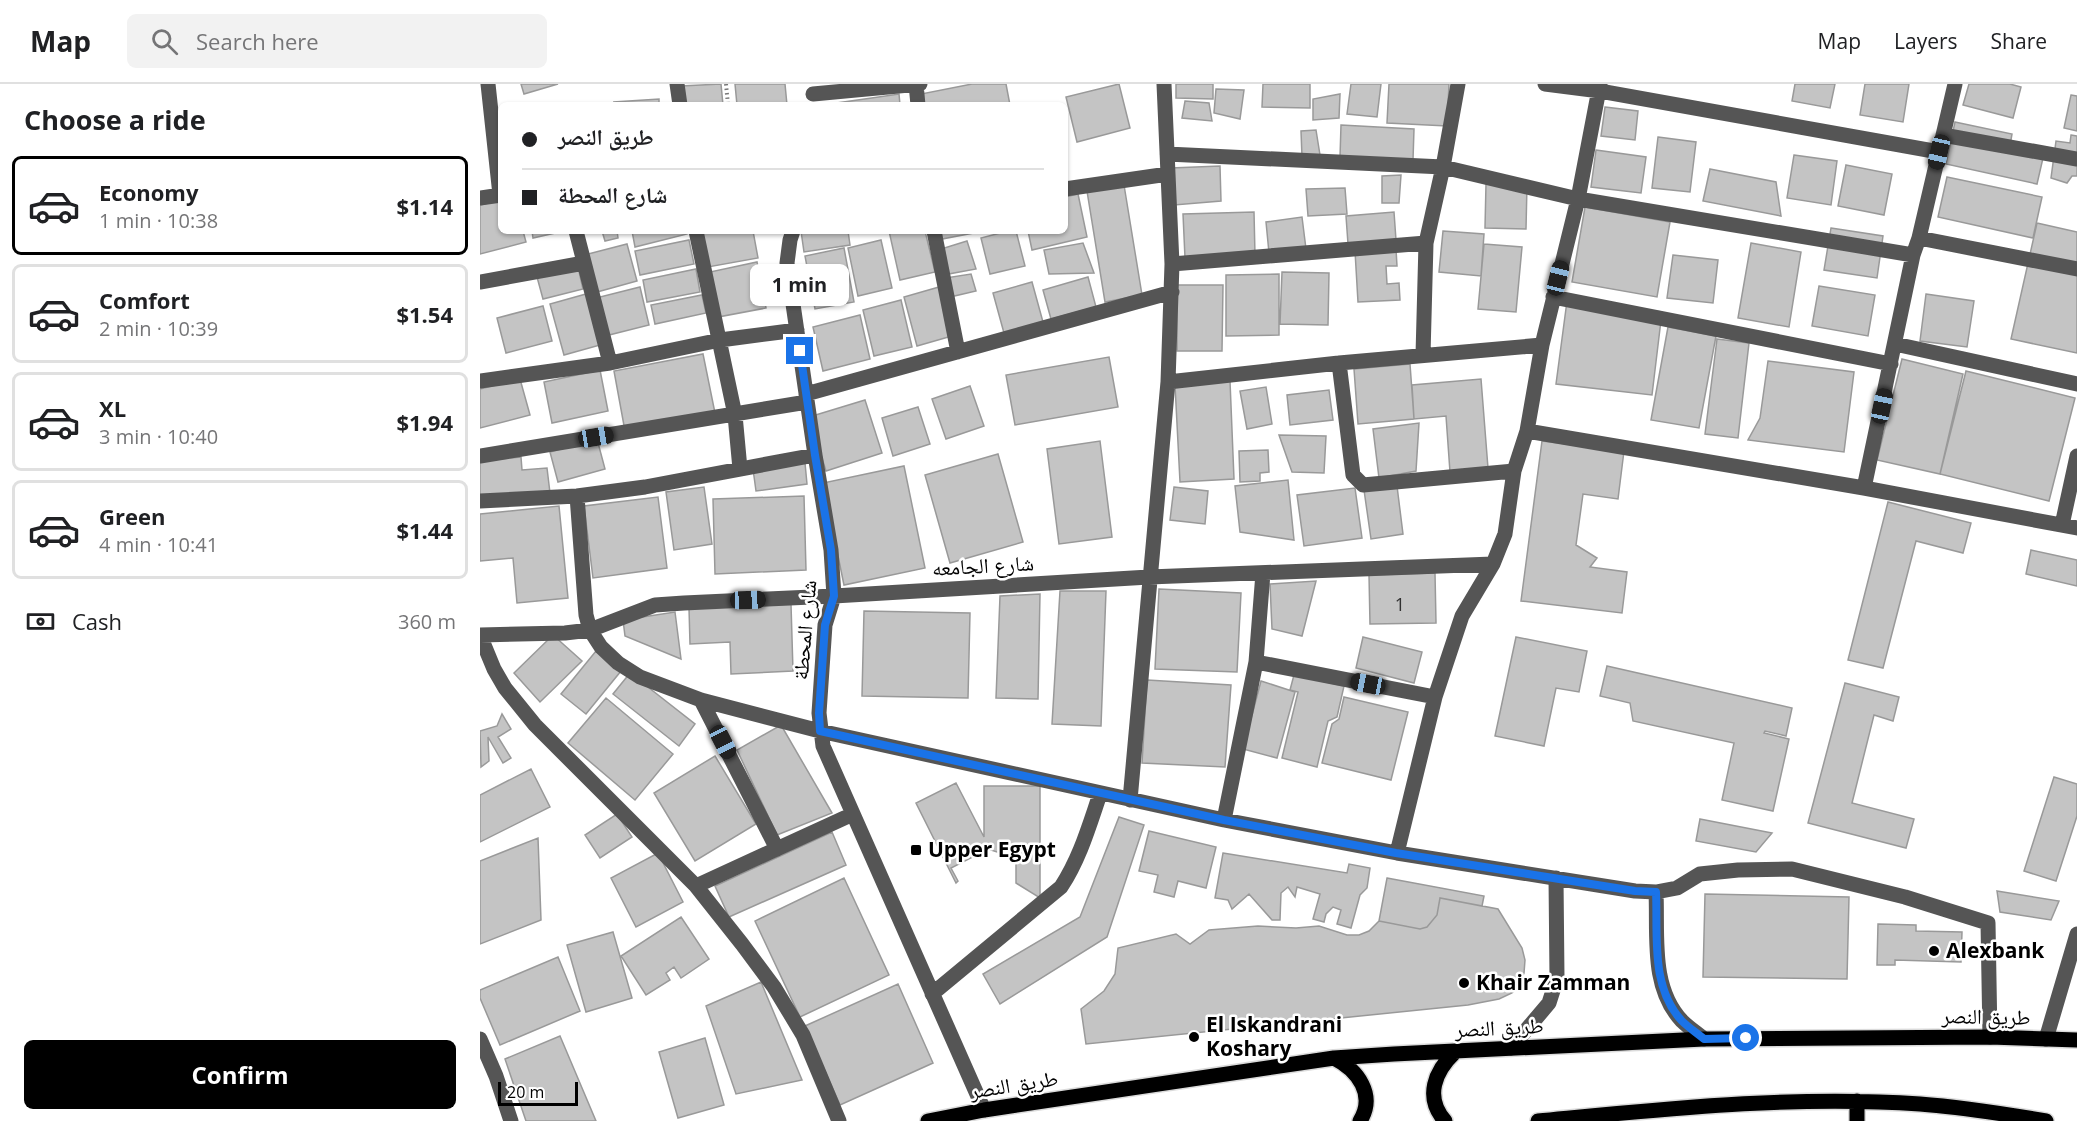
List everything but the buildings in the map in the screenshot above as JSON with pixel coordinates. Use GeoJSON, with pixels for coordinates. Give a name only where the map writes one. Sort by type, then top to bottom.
{"type":"FeatureCollection","features":[{"type":"Feature","properties":{"kind":"main road","name":"طريق النصر"},"geometry":{"type":"LineString","coordinates":[[928,1121],[984,1110],[1334,1058],[1704,1039],[1990,1037],[2077,1040]]}},
{"type":"Feature","properties":{"kind":"main road"},"geometry":{"type":"LineString","coordinates":[[1445,1121],[1436,1104],[1434,1089],[1437,1075],[1444,1062],[1455,1052]]}},
{"type":"Feature","properties":{"kind":"main road"},"geometry":{"type":"LineString","coordinates":[[1334,1058],[1348,1065],[1358,1075],[1364,1088],[1366,1103],[1360,1121]]}},
{"type":"Feature","properties":{"kind":"main road"},"geometry":{"type":"LineString","coordinates":[[1538,1121],[1705,1106],[1857,1101],[1922,1104],[2046,1121]]}},
{"type":"Feature","properties":{"kind":"main road"},"geometry":{"type":"LineString","coordinates":[[1857,1101],[1857,1121]]}},
{"type":"Feature","properties":{"kind":"street"},"geometry":{"type":"LineString","coordinates":[[489,84],[487,145],[498,187]]}},
{"type":"Feature","properties":{"kind":"street"},"geometry":{"type":"LineString","coordinates":[[677,84],[680,102]]}},
{"type":"Feature","properties":{"kind":"street"},"geometry":{"type":"LineString","coordinates":[[813,94],[918,84],[918,102]]}},
{"type":"Feature","properties":{"kind":"street"},"geometry":{"type":"LineString","coordinates":[[1130,800],[1168,382],[1172,264],[1164,84]]}},
{"type":"Feature","properties":{"kind":"street"},"geometry":{"type":"LineString","coordinates":[[1423,355],[1426,243],[1458,84]]}},
{"type":"Feature","properties":{"kind":"street"},"geometry":{"type":"LineString","coordinates":[[1545,84],[1600,87],[1939,152]]}},
{"type":"Feature","properties":{"kind":"street"},"geometry":{"type":"LineString","coordinates":[[1864,488],[1913,255],[1955,84]]}},
{"type":"Feature","properties":{"kind":"street"},"geometry":{"type":"LineString","coordinates":[[1396,853],[1435,697],[1462,616],[1493,564],[1505,534],[1514,471],[1527,431],[1542,345],[1578,199],[1600,87]]}},
{"type":"Feature","properties":{"kind":"street"},"geometry":{"type":"LineString","coordinates":[[1943,135],[2077,159]]}},
{"type":"Feature","properties":{"kind":"street"},"geometry":{"type":"LineString","coordinates":[[1167,154],[1443,167],[1578,199],[1913,255]]}},
{"type":"Feature","properties":{"kind":"street"},"geometry":{"type":"LineString","coordinates":[[1068,189],[1168,174]]}},
{"type":"Feature","properties":{"kind":"street"},"geometry":{"type":"LineString","coordinates":[[480,198],[498,195]]}},
{"type":"Feature","properties":{"kind":"street"},"geometry":{"type":"LineString","coordinates":[[577,234],[610,363]]}},
{"type":"Feature","properties":{"kind":"street"},"geometry":{"type":"LineString","coordinates":[[697,234],[735,415],[740,470]]}},
{"type":"Feature","properties":{"kind":"street","name":"شارع المحطة"},"geometry":{"type":"LineString","coordinates":[[792,234],[787,262],[831,550],[834,596],[825,625],[819,713],[820,731],[828,761],[984,1110]]}},
{"type":"Feature","properties":{"kind":"street"},"geometry":{"type":"LineString","coordinates":[[935,234],[958,352]]}},
{"type":"Feature","properties":{"kind":"street"},"geometry":{"type":"LineString","coordinates":[[1919,238],[2077,269]]}},
{"type":"Feature","properties":{"kind":"street"},"geometry":{"type":"LineString","coordinates":[[1172,264],[1426,243]]}},
{"type":"Feature","properties":{"kind":"street"},"geometry":{"type":"LineString","coordinates":[[480,282],[584,263]]}},
{"type":"Feature","properties":{"kind":"street"},"geometry":{"type":"LineString","coordinates":[[480,456],[735,415],[807,398],[958,352],[1172,292]]}},
{"type":"Feature","properties":{"kind":"street"},"geometry":{"type":"LineString","coordinates":[[1553,297],[1891,364]]}},
{"type":"Feature","properties":{"kind":"street"},"geometry":{"type":"LineString","coordinates":[[480,381],[610,363],[720,340],[797,330]]}},
{"type":"Feature","properties":{"kind":"street"},"geometry":{"type":"LineString","coordinates":[[1895,344],[2077,384]]}},
{"type":"Feature","properties":{"kind":"street"},"geometry":{"type":"LineString","coordinates":[[1168,382],[1339,363],[1542,345]]}},
{"type":"Feature","properties":{"kind":"street"},"geometry":{"type":"LineString","coordinates":[[1339,363],[1353,475],[1363,485],[1514,471]]}},
{"type":"Feature","properties":{"kind":"street"},"geometry":{"type":"LineString","coordinates":[[1527,431],[1864,488],[2070,526],[2077,456]]}},
{"type":"Feature","properties":{"kind":"street"},"geometry":{"type":"LineString","coordinates":[[480,501],[577,496],[645,487],[815,455]]}},
{"type":"Feature","properties":{"kind":"street"},"geometry":{"type":"LineString","coordinates":[[577,496],[586,615],[590,630],[602,647],[618,663],[640,676],[701,700],[820,731],[1100,794],[1396,853],[1635,891],[1656,892],[1677,888],[1700,874],[1738,870],[1792,869],[1905,897],[1988,923],[1990,1037]]}},
{"type":"Feature","properties":{"kind":"street","name":"شارع الجامعه"},"geometry":{"type":"LineString","coordinates":[[480,635],[565,633],[590,630],[655,605],[1149,577],[1493,564]]}},
{"type":"Feature","properties":{"kind":"street"},"geometry":{"type":"LineString","coordinates":[[1224,820],[1256,662],[1263,573]]}},
{"type":"Feature","properties":{"kind":"street"},"geometry":{"type":"LineString","coordinates":[[480,635],[499,679],[535,725],[696,886],[742,944],[786,1006],[803,1035],[839,1121]]}},
{"type":"Feature","properties":{"kind":"street"},"geometry":{"type":"LineString","coordinates":[[1256,662],[1435,697]]}},
{"type":"Feature","properties":{"kind":"street"},"geometry":{"type":"LineString","coordinates":[[701,700],[777,849]]}},
{"type":"Feature","properties":{"kind":"street"},"geometry":{"type":"LineString","coordinates":[[932,993],[1061,887],[1075,862],[1100,794]]}},
{"type":"Feature","properties":{"kind":"street"},"geometry":{"type":"LineString","coordinates":[[696,886],[853,814]]}},
{"type":"Feature","properties":{"kind":"street"},"geometry":{"type":"LineString","coordinates":[[1511,1048],[1549,1003],[1557,978],[1557,878]]}},
{"type":"Feature","properties":{"kind":"street"},"geometry":{"type":"LineString","coordinates":[[1656,892],[1659,977],[1667,999],[1682,1020],[1704,1039]]}},
{"type":"Feature","properties":{"kind":"street"},"geometry":{"type":"LineString","coordinates":[[2046,1039],[2077,934]]}},
{"type":"Feature","properties":{"kind":"street"},"geometry":{"type":"LineString","coordinates":[[480,1039],[496,1076],[511,1121]]}},
{"type":"Feature","properties":{"kind":"path"},"geometry":{"type":"LineString","coordinates":[[726,84],[728,102]]}},
{"type":"Feature","properties":{"kind":"place","name":"Upper Egypt"},"geometry":{"type":"Point","coordinates":[916,850]}},
{"type":"Feature","properties":{"kind":"place","name":"Alexbank"},"geometry":{"type":"Point","coordinates":[1934,951]}},
{"type":"Feature","properties":{"kind":"place","name":"Khair Zamman"},"geometry":{"type":"Point","coordinates":[1464,983]}},
{"type":"Feature","properties":{"kind":"place","name":"El Iskandrani Koshary"},"geometry":{"type":"Point","coordinates":[1194,1037]}},
{"type":"Feature","properties":{"kind":"route"},"geometry":{"type":"LineString","coordinates":[[800,351],[831,550],[834,596],[825,625],[819,713],[820,731],[1224,820],[1396,853],[1635,891],[1656,892],[1659,977],[1667,999],[1682,1020],[1704,1039],[1746,1038]]}}]}
